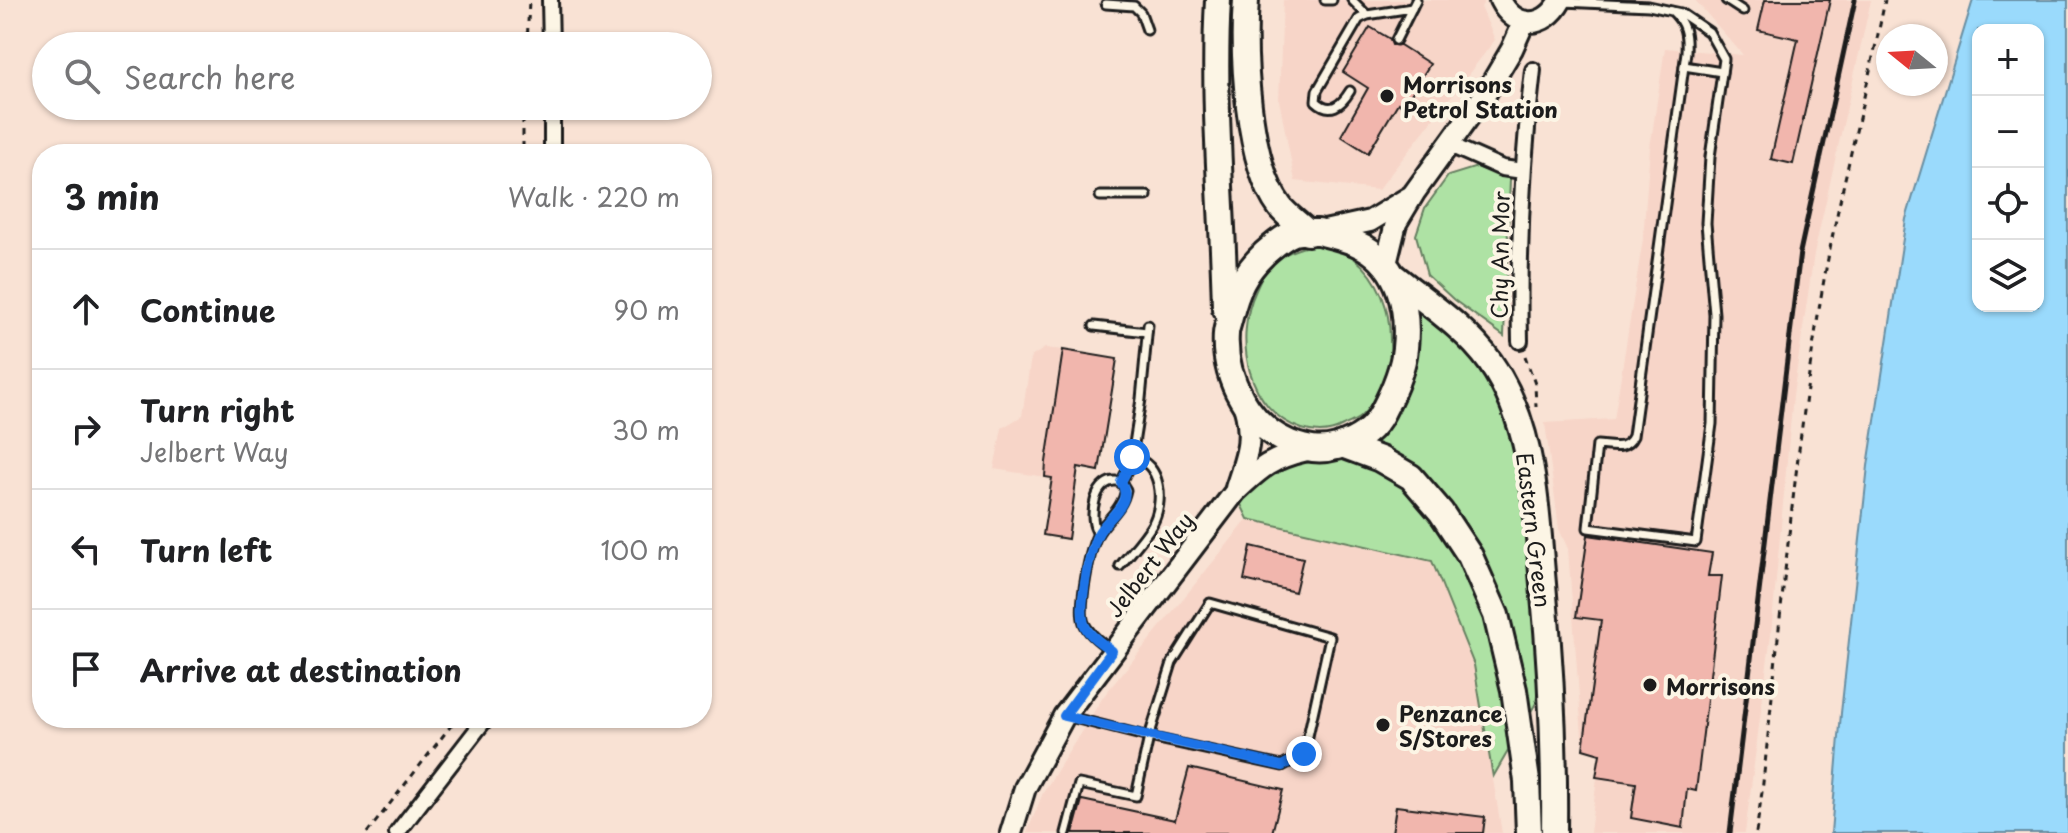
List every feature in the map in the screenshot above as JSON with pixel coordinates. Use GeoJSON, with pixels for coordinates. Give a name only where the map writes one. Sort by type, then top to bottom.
{"type":"FeatureCollection","features":[{"type":"Feature","properties":{"kind":"highway"},"geometry":{"type":"LineString","coordinates":[[1218,0],[1217,114],[1223,226],[1226,333],[1228,366],[1244,405],[1278,438],[1307,450],[1324,450],[1342,445],[1362,436],[1380,418],[1395,387],[1405,349],[1402,297],[1390,271],[1367,248],[1346,238],[1313,232],[1295,233],[1275,244],[1255,263],[1237,289],[1226,333]]}},
{"type":"Feature","properties":{"kind":"highway"},"geometry":{"type":"LineString","coordinates":[[1246,0],[1247,84],[1253,140],[1267,182],[1280,207],[1313,232]]}},
{"type":"Feature","properties":{"kind":"highway","name":"Eastern Green"},"geometry":{"type":"LineString","coordinates":[[1390,271],[1457,327],[1489,360],[1508,392],[1522,429],[1536,502],[1547,626],[1555,777],[1554,833]]}},
{"type":"Feature","properties":{"kind":"highway"},"geometry":{"type":"LineString","coordinates":[[1342,445],[1380,459],[1411,477],[1441,512],[1470,556],[1496,615],[1514,690],[1527,781],[1529,833]]}},
{"type":"Feature","properties":{"kind":"street"},"geometry":{"type":"LineString","coordinates":[[550,0],[551,32]]}},
{"type":"Feature","properties":{"kind":"street"},"geometry":{"type":"LineString","coordinates":[[1500,0],[1513,18],[1524,22],[1539,21],[1552,14],[1561,1]]}},
{"type":"Feature","properties":{"kind":"street"},"geometry":{"type":"LineString","coordinates":[[1390,271],[1396,223],[1486,93],[1524,22]]}},
{"type":"Feature","properties":{"kind":"street","name":"Chy An Mor"},"geometry":{"type":"LineString","coordinates":[[1520,341],[1523,171],[1533,70]]}},
{"type":"Feature","properties":{"kind":"street"},"geometry":{"type":"LineString","coordinates":[[552,120],[552,144]]}},
{"type":"Feature","properties":{"kind":"street","name":"Chy An Mor"},"geometry":{"type":"LineString","coordinates":[[1450,145],[1502,168],[1523,171]]}},
{"type":"Feature","properties":{"kind":"street"},"geometry":{"type":"LineString","coordinates":[[1313,232],[1370,221],[1414,193]]}},
{"type":"Feature","properties":{"kind":"street","name":"Jelbert Way"},"geometry":{"type":"LineString","coordinates":[[1235,492],[1250,448],[1250,424],[1244,405]]}},
{"type":"Feature","properties":{"kind":"street","name":"Jelbert Way"},"geometry":{"type":"LineString","coordinates":[[1011,833],[1025,788],[1064,716],[1112,651],[1235,492],[1263,466],[1285,455],[1307,450]]}},
{"type":"Feature","properties":{"kind":"street"},"geometry":{"type":"LineString","coordinates":[[397,833],[478,728]]}},
{"type":"Feature","properties":{"kind":"lane"},"geometry":{"type":"LineString","coordinates":[[1325,0],[1332,0]]}},
{"type":"Feature","properties":{"kind":"lane"},"geometry":{"type":"LineString","coordinates":[[1352,0],[1367,15]]}},
{"type":"Feature","properties":{"kind":"lane"},"geometry":{"type":"LineString","coordinates":[[1726,0],[1743,11]]}},
{"type":"Feature","properties":{"kind":"lane"},"geometry":{"type":"LineString","coordinates":[[1561,1],[1649,3],[1681,13],[1709,32],[1724,59],[1710,157],[1706,223],[1714,314],[1712,424],[1696,542],[1588,528],[1597,445],[1625,446],[1633,436],[1687,37],[1685,27],[1672,11]]}},
{"type":"Feature","properties":{"kind":"lane"},"geometry":{"type":"LineString","coordinates":[[1106,4],[1134,6],[1141,13],[1147,30]]}},
{"type":"Feature","properties":{"kind":"lane"},"geometry":{"type":"LineString","coordinates":[[1350,91],[1342,104],[1335,108],[1324,107],[1316,101],[1317,91],[1359,19],[1414,4]]}},
{"type":"Feature","properties":{"kind":"lane"},"geometry":{"type":"LineString","coordinates":[[1396,40],[1414,4]]}},
{"type":"Feature","properties":{"kind":"lane"},"geometry":{"type":"LineString","coordinates":[[1684,66],[1722,72]]}},
{"type":"Feature","properties":{"kind":"lane"},"geometry":{"type":"LineString","coordinates":[[1100,196],[1147,196]]}},
{"type":"Feature","properties":{"kind":"lane"},"geometry":{"type":"LineString","coordinates":[[1094,326],[1147,328],[1131,463],[1121,482]]}},
{"type":"Feature","properties":{"kind":"lane"},"geometry":{"type":"LineString","coordinates":[[1120,566],[1153,524],[1159,498],[1156,474],[1148,463],[1132,457]]}},
{"type":"Feature","properties":{"kind":"lane"},"geometry":{"type":"LineString","coordinates":[[1098,533],[1093,527],[1098,491],[1108,482],[1121,482],[1126,490],[1122,503],[1098,533],[1084,586],[1084,625],[1112,651]]}},
{"type":"Feature","properties":{"kind":"lane"},"geometry":{"type":"LineString","coordinates":[[1064,716],[1149,737],[1282,766],[1304,754],[1330,637],[1210,603],[1172,663],[1149,737],[1136,796],[1079,784],[1066,833]]}},
{"type":"Feature","properties":{"kind":"path"},"geometry":{"type":"LineString","coordinates":[[528,32],[529,0]]}},
{"type":"Feature","properties":{"kind":"path"},"geometry":{"type":"LineString","coordinates":[[1756,833],[1796,465],[1823,290],[1885,0]]}},
{"type":"Feature","properties":{"kind":"path"},"geometry":{"type":"LineString","coordinates":[[523,120],[523,144]]}},
{"type":"Feature","properties":{"kind":"path"},"geometry":{"type":"LineString","coordinates":[[1520,341],[1535,384],[1537,423],[1522,429]]}},
{"type":"Feature","properties":{"kind":"path"},"geometry":{"type":"LineString","coordinates":[[367,833],[449,728]]}},
{"type":"Feature","properties":{"kind":"shaded area"},"geometry":{"type":"Polygon","coordinates":[[[1283,0],[1485,0],[1481,7],[1495,40],[1378,190],[1295,181],[1279,100],[1283,0]]]}},
{"type":"Feature","properties":{"kind":"shaded area"},"geometry":{"type":"Polygon","coordinates":[[[1695,0],[1871,0],[1814,254],[1793,395],[1771,634],[1745,833],[1590,833],[1600,754],[1583,749],[1568,549],[1559,529],[1545,423],[1614,419],[1643,239],[1650,148],[1665,48],[1743,55],[1695,0]]]}},
{"type":"Feature","properties":{"kind":"shaded area"},"geometry":{"type":"Polygon","coordinates":[[[1045,348],[1063,350],[1045,477],[994,469],[1002,428],[1022,416],[1031,357],[1045,348]]]}},
{"type":"Feature","properties":{"kind":"shaded area"},"geometry":{"type":"Polygon","coordinates":[[[1248,519],[1432,561],[1474,665],[1502,833],[1027,833],[1043,793],[1103,697],[1248,519]]]}},
{"type":"Feature","properties":{"kind":"green space"},"geometry":{"type":"Polygon","coordinates":[[[1477,167],[1510,179],[1504,336],[1454,300],[1427,275],[1416,235],[1425,208],[1448,176],[1477,167]]]}},
{"type":"Feature","properties":{"kind":"green space"},"geometry":{"type":"Polygon","coordinates":[[[1315,244],[1346,253],[1364,267],[1382,295],[1390,328],[1389,364],[1369,406],[1356,420],[1323,432],[1302,429],[1283,420],[1268,407],[1257,390],[1246,351],[1249,309],[1266,270],[1286,254],[1315,244]]]}},
{"type":"Feature","properties":{"kind":"green space"},"geometry":{"type":"Polygon","coordinates":[[[1395,277],[1509,396],[1547,626],[1536,703],[1493,777],[1474,665],[1432,561],[1248,519],[1235,492],[1263,466],[1342,445],[1395,387],[1395,277]]]}},
{"type":"Feature","properties":{"kind":"water"},"geometry":{"type":"Polygon","coordinates":[[[1973,0],[2068,0],[2068,833],[1831,833],[1868,466],[1906,219],[1944,96],[1948,96],[1948,82],[1973,0]]]}},
{"type":"Feature","properties":{"kind":"building"},"geometry":{"type":"Polygon","coordinates":[[[1765,0],[1830,0],[1793,164],[1771,159],[1798,39],[1758,30],[1765,0]]]}},
{"type":"Feature","properties":{"kind":"building","name":"Morrisons Petrol Station"},"geometry":{"type":"Polygon","coordinates":[[[1370,27],[1390,39],[1392,45],[1400,45],[1430,64],[1403,107],[1398,103],[1368,153],[1341,136],[1368,88],[1343,72],[1370,27]]]}},
{"type":"Feature","properties":{"kind":"building"},"geometry":{"type":"Polygon","coordinates":[[[1063,350],[1117,359],[1099,471],[1078,467],[1068,539],[1043,535],[1052,478],[1045,477],[1046,462],[1063,350]]]}},
{"type":"Feature","properties":{"kind":"building","name":"Morrisons"},"geometry":{"type":"Polygon","coordinates":[[[1588,535],[1712,553],[1708,576],[1722,576],[1696,791],[1687,789],[1683,828],[1631,818],[1636,783],[1596,777],[1600,754],[1583,749],[1601,620],[1576,617],[1588,535]]]}},
{"type":"Feature","properties":{"kind":"building"},"geometry":{"type":"Polygon","coordinates":[[[1251,546],[1303,558],[1295,592],[1244,580],[1251,546]]]}},
{"type":"Feature","properties":{"kind":"building"},"geometry":{"type":"Polygon","coordinates":[[[1189,768],[1283,790],[1272,833],[1073,833],[1082,800],[1175,820],[1189,768]]]}},
{"type":"Feature","properties":{"kind":"building"},"geometry":{"type":"Polygon","coordinates":[[[1396,806],[1485,817],[1483,833],[1392,833],[1396,806]]]}},
{"type":"Feature","properties":{"kind":"railway"},"geometry":{"type":"LineString","coordinates":[[1730,833],[1800,252],[1855,0]]}},
{"type":"Feature","properties":{"kind":"place","name":"Morrisons Petrol Station"},"geometry":{"type":"Point","coordinates":[1387,96]}},
{"type":"Feature","properties":{"kind":"place","name":"Morrisons"},"geometry":{"type":"Point","coordinates":[1650,685]}},
{"type":"Feature","properties":{"kind":"place","name":"Penzance S/Stores"},"geometry":{"type":"Point","coordinates":[1383,725]}},
{"type":"Feature","properties":{"kind":"route"},"geometry":{"type":"LineString","coordinates":[[1132,457],[1121,482],[1126,490],[1125,497],[1098,533],[1084,586],[1084,625],[1112,651],[1064,716],[1282,766],[1304,754]]}}]}
